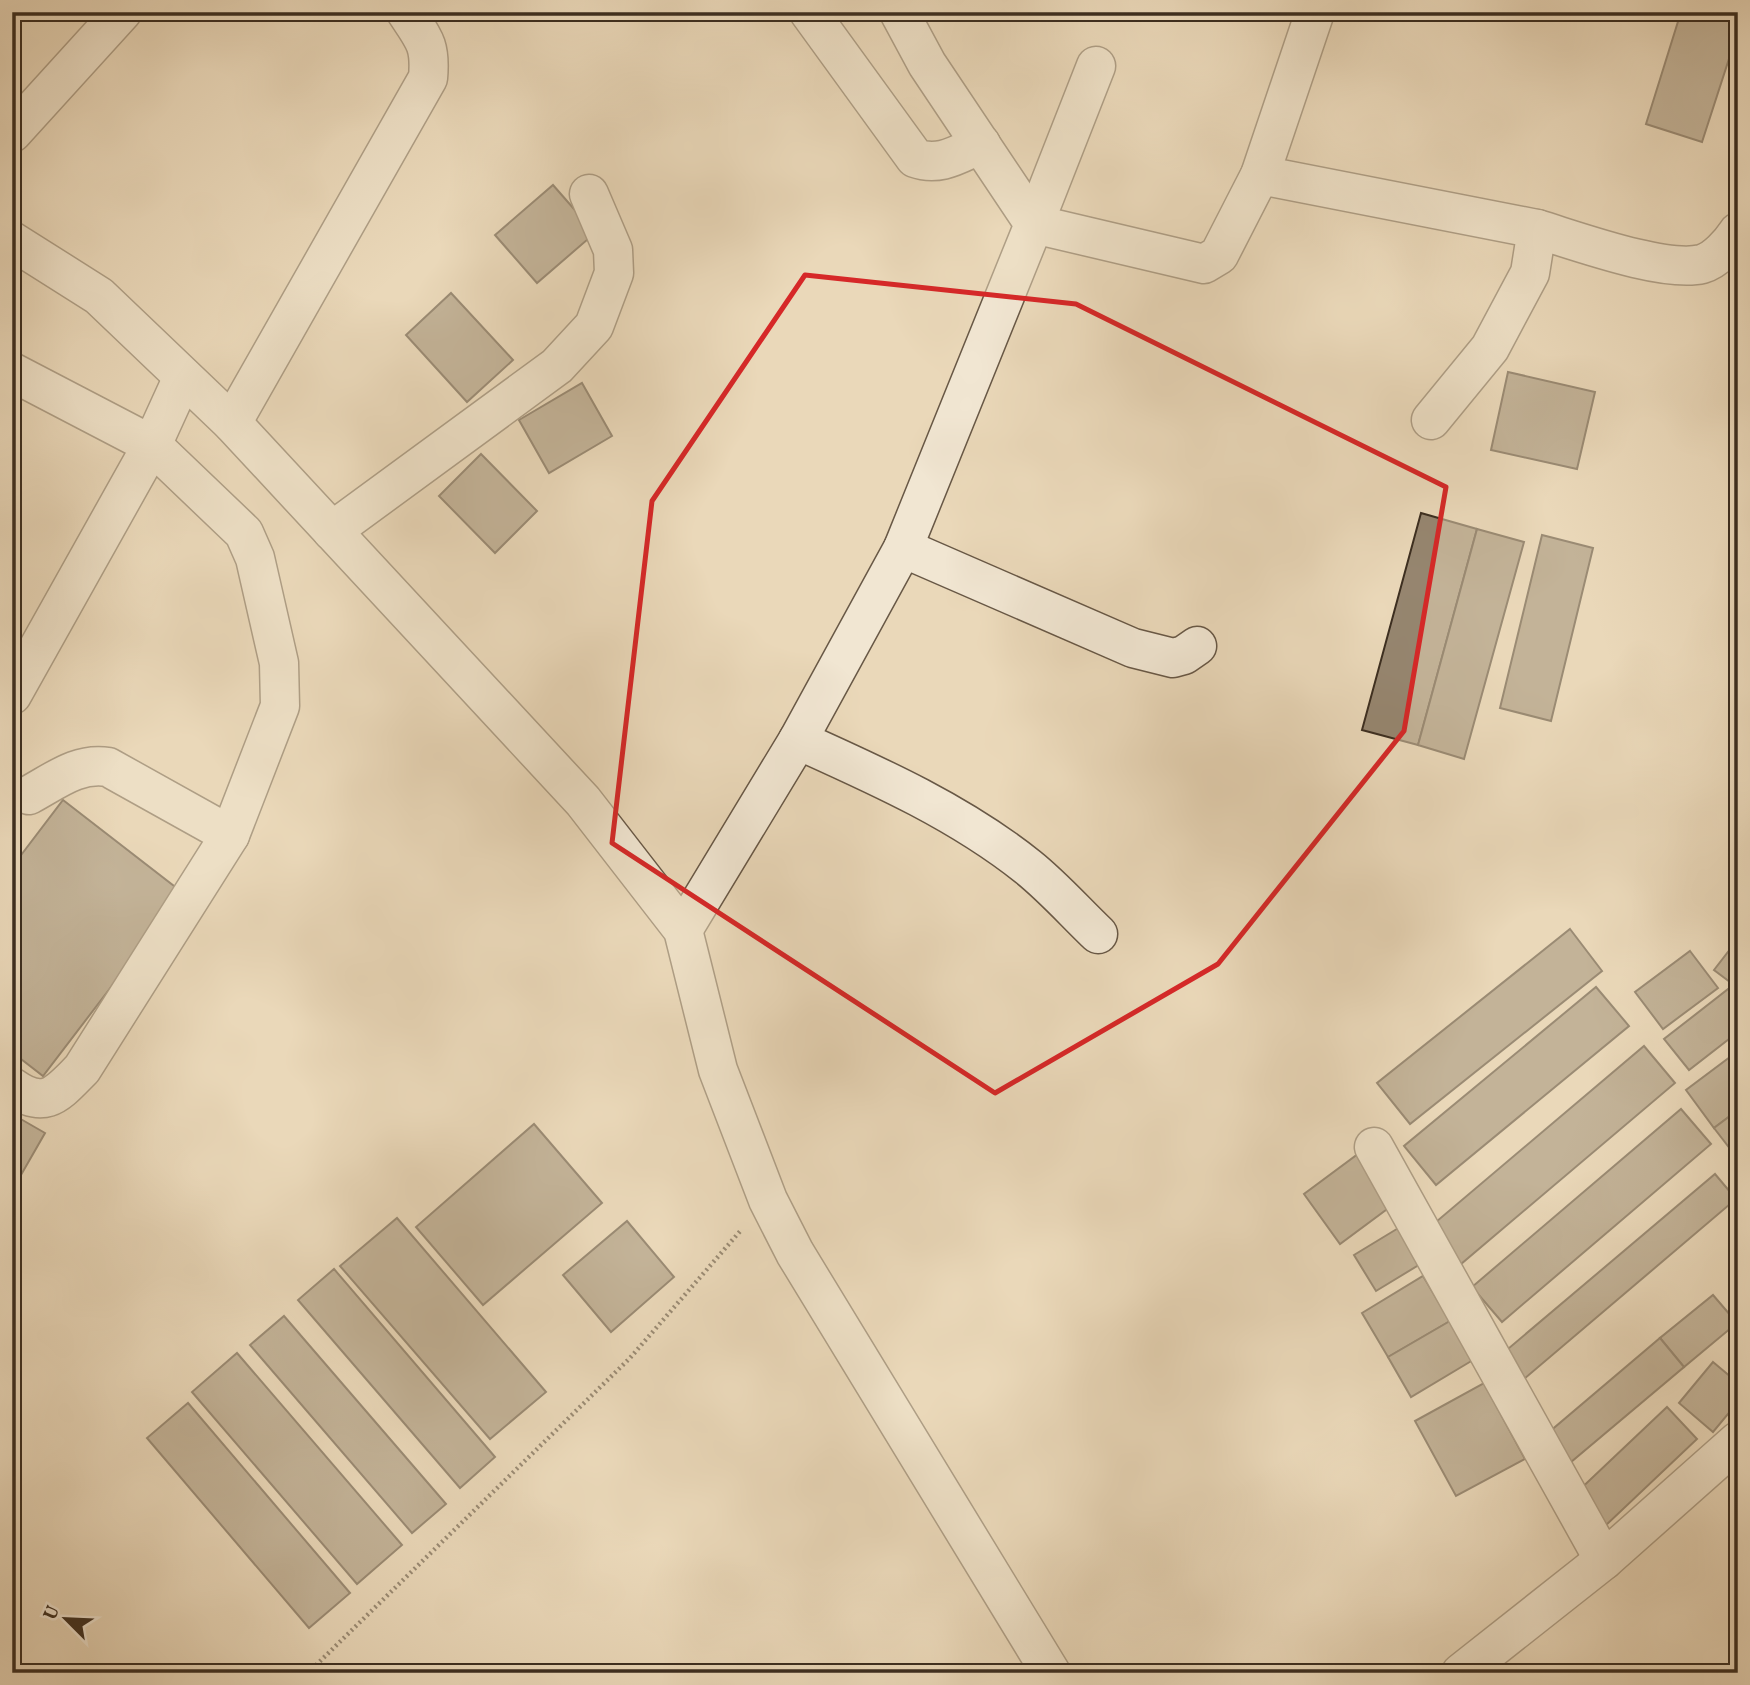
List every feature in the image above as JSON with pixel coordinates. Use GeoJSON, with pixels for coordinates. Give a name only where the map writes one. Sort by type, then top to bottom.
{"type":"FeatureCollection","features":[{"type":"Feature","properties":{"kind":"street"},"geometry":{"type":"LineString","coordinates":[[12,133],[122,12]]}},
{"type":"Feature","properties":{"kind":"street"},"geometry":{"type":"LineString","coordinates":[[232,423],[428,78],[430,57],[426,43],[406,12]]}},
{"type":"Feature","properties":{"kind":"street"},"geometry":{"type":"LineString","coordinates":[[809,12],[915,158],[940,162],[981,144]]}},
{"type":"Feature","properties":{"kind":"street"},"geometry":{"type":"LineString","coordinates":[[899,12],[927,64],[1034,224],[1205,264],[1219,255],[1260,175],[1315,12]]}},
{"type":"Feature","properties":{"kind":"street"},"geometry":{"type":"LineString","coordinates":[[683,930],[798,740],[903,548],[1096,66]]}},
{"type":"Feature","properties":{"kind":"street"},"geometry":{"type":"LineString","coordinates":[[1260,175],[1537,229],[1677,266],[1704,264],[1717,255],[1738,232]]}},
{"type":"Feature","properties":{"kind":"street"},"geometry":{"type":"LineString","coordinates":[[332,531],[557,366],[594,326],[614,273],[614,262],[613,250],[589,194]]}},
{"type":"Feature","properties":{"kind":"street"},"geometry":{"type":"LineString","coordinates":[[1431,420],[1490,348],[1530,273],[1537,229]]}},
{"type":"Feature","properties":{"kind":"street"},"geometry":{"type":"LineString","coordinates":[[12,241],[99,296],[232,423],[583,801],[683,930],[718,1070],[768,1200],[795,1253],[1051,1673]]}},
{"type":"Feature","properties":{"kind":"street"},"geometry":{"type":"LineString","coordinates":[[12,372],[152,445],[244,533],[256,558],[279,663],[280,706],[230,835],[82,1069],[57,1095],[47,1099],[34,1098],[12,1087]]}},
{"type":"Feature","properties":{"kind":"street"},"geometry":{"type":"LineString","coordinates":[[12,695],[152,445],[183,377]]}},
{"type":"Feature","properties":{"kind":"street"},"geometry":{"type":"LineString","coordinates":[[903,548],[1133,648],[1173,658],[1185,655],[1197,646]]}},
{"type":"Feature","properties":{"kind":"street"},"geometry":{"type":"LineString","coordinates":[[798,740],[908,789],[993,842],[1029,867],[1098,934]]}},
{"type":"Feature","properties":{"kind":"street"},"geometry":{"type":"LineString","coordinates":[[29,795],[80,767],[107,767],[230,835]]}},
{"type":"Feature","properties":{"kind":"street"},"geometry":{"type":"LineString","coordinates":[[1374,1147],[1604,1560]]}},
{"type":"Feature","properties":{"kind":"street"},"geometry":{"type":"LineString","coordinates":[[1461,1673],[1604,1560],[1738,1441]]}},
{"type":"Feature","properties":{"kind":"path"},"geometry":{"type":"LineString","coordinates":[[307,1673],[630,1358],[768,1200]]}},
{"type":"Feature","properties":{"kind":"highlighted area"},"geometry":{"type":"Polygon","coordinates":[[[805,275],[1076,304],[1446,487],[1404,731],[1218,964],[995,1093],[612,843],[652,501],[805,275]]]}},
{"type":"Feature","properties":{"kind":"building"},"geometry":{"type":"Polygon","coordinates":[[[1681,12],[1738,12],[1738,31],[1702,142],[1646,124],[1681,12]]]}},
{"type":"Feature","properties":{"kind":"building"},"geometry":{"type":"Polygon","coordinates":[[[553,185],[595,233],[537,283],[495,235],[553,185]]]}},
{"type":"Feature","properties":{"kind":"building"},"geometry":{"type":"Polygon","coordinates":[[[451,293],[513,360],[467,402],[406,335],[451,293]]]}},
{"type":"Feature","properties":{"kind":"building"},"geometry":{"type":"Polygon","coordinates":[[[1508,372],[1595,392],[1577,469],[1491,450],[1508,372]]]}},
{"type":"Feature","properties":{"kind":"building"},"geometry":{"type":"Polygon","coordinates":[[[582,383],[612,436],[549,473],[519,420],[582,383]]]}},
{"type":"Feature","properties":{"kind":"building"},"geometry":{"type":"Polygon","coordinates":[[[481,454],[537,511],[495,553],[439,496],[481,454]]]}},
{"type":"Feature","properties":{"kind":"building"},"geometry":{"type":"Polygon","coordinates":[[[1421,513],[1477,529],[1418,745],[1362,730],[1421,513]]]}},
{"type":"Feature","properties":{"kind":"building"},"geometry":{"type":"Polygon","coordinates":[[[1477,529],[1524,542],[1464,759],[1418,745],[1477,529]]]}},
{"type":"Feature","properties":{"kind":"building"},"geometry":{"type":"Polygon","coordinates":[[[1542,535],[1593,548],[1551,721],[1500,708],[1542,535]]]}},
{"type":"Feature","properties":{"kind":"building"},"geometry":{"type":"Polygon","coordinates":[[[63,800],[183,893],[43,1076],[12,1052],[12,867],[63,800]]]}},
{"type":"Feature","properties":{"kind":"building"},"geometry":{"type":"Polygon","coordinates":[[[1570,929],[1602,971],[1410,1124],[1377,1083],[1570,929]]]}},
{"type":"Feature","properties":{"kind":"building"},"geometry":{"type":"Polygon","coordinates":[[[1738,939],[1738,988],[1714,970],[1738,939]]]}},
{"type":"Feature","properties":{"kind":"building"},"geometry":{"type":"Polygon","coordinates":[[[1690,951],[1718,988],[1663,1029],[1635,992],[1690,951]]]}},
{"type":"Feature","properties":{"kind":"building"},"geometry":{"type":"Polygon","coordinates":[[[1732,986],[1738,994],[1738,1032],[1689,1070],[1664,1039],[1732,986]]]}},
{"type":"Feature","properties":{"kind":"building"},"geometry":{"type":"Polygon","coordinates":[[[1596,987],[1629,1026],[1436,1185],[1404,1146],[1596,987]]]}},
{"type":"Feature","properties":{"kind":"building"},"geometry":{"type":"Polygon","coordinates":[[[1644,1046],[1675,1083],[1461,1264],[1430,1227],[1644,1046]]]}},
{"type":"Feature","properties":{"kind":"building"},"geometry":{"type":"Polygon","coordinates":[[[1738,1051],[1738,1110],[1714,1128],[1686,1090],[1738,1051]]]}},
{"type":"Feature","properties":{"kind":"building"},"geometry":{"type":"Polygon","coordinates":[[[1681,1109],[1711,1144],[1502,1322],[1472,1287],[1681,1109]]]}},
{"type":"Feature","properties":{"kind":"building"},"geometry":{"type":"Polygon","coordinates":[[[1738,1110],[1738,1159],[1714,1128],[1738,1110]]]}},
{"type":"Feature","properties":{"kind":"building"},"geometry":{"type":"Polygon","coordinates":[[[12,1114],[45,1133],[21,1175],[12,1170],[12,1114]]]}},
{"type":"Feature","properties":{"kind":"building"},"geometry":{"type":"Polygon","coordinates":[[[534,1124],[602,1203],[483,1305],[416,1227],[534,1124]]]}},
{"type":"Feature","properties":{"kind":"building"},"geometry":{"type":"Polygon","coordinates":[[[1362,1151],[1398,1201],[1340,1244],[1304,1194],[1362,1151]]]}},
{"type":"Feature","properties":{"kind":"building"},"geometry":{"type":"Polygon","coordinates":[[[1715,1174],[1736,1199],[1524,1379],[1502,1354],[1715,1174]]]}},
{"type":"Feature","properties":{"kind":"building"},"geometry":{"type":"Polygon","coordinates":[[[397,1218],[546,1392],[490,1439],[340,1266],[397,1218]]]}},
{"type":"Feature","properties":{"kind":"building"},"geometry":{"type":"Polygon","coordinates":[[[627,1221],[674,1277],[611,1332],[563,1275],[627,1221]]]}},
{"type":"Feature","properties":{"kind":"building"},"geometry":{"type":"Polygon","coordinates":[[[1405,1224],[1427,1260],[1376,1291],[1354,1255],[1405,1224]]]}},
{"type":"Feature","properties":{"kind":"building"},"geometry":{"type":"Polygon","coordinates":[[[334,1269],[495,1457],[460,1488],[298,1300],[334,1269]]]}},
{"type":"Feature","properties":{"kind":"building"},"geometry":{"type":"Polygon","coordinates":[[[1423,1276],[1450,1321],[1388,1357],[1362,1313],[1423,1276]]]}},
{"type":"Feature","properties":{"kind":"building"},"geometry":{"type":"Polygon","coordinates":[[[1713,1295],[1737,1323],[1684,1367],[1660,1338],[1713,1295]]]}},
{"type":"Feature","properties":{"kind":"building"},"geometry":{"type":"Polygon","coordinates":[[[284,1316],[446,1504],[412,1533],[250,1345],[284,1316]]]}},
{"type":"Feature","properties":{"kind":"building"},"geometry":{"type":"Polygon","coordinates":[[[1450,1321],[1473,1360],[1411,1397],[1388,1357],[1450,1321]]]}},
{"type":"Feature","properties":{"kind":"building"},"geometry":{"type":"Polygon","coordinates":[[[1660,1338],[1684,1367],[1571,1462],[1548,1433],[1660,1338]]]}},
{"type":"Feature","properties":{"kind":"building"},"geometry":{"type":"Polygon","coordinates":[[[237,1353],[402,1545],[357,1584],[192,1392],[237,1353]]]}},
{"type":"Feature","properties":{"kind":"building"},"geometry":{"type":"Polygon","coordinates":[[[1713,1362],[1738,1383],[1738,1402],[1713,1432],[1679,1403],[1713,1362]]]}},
{"type":"Feature","properties":{"kind":"building"},"geometry":{"type":"Polygon","coordinates":[[[1484,1383],[1525,1459],[1456,1496],[1415,1421],[1484,1383]]]}},
{"type":"Feature","properties":{"kind":"building"},"geometry":{"type":"Polygon","coordinates":[[[188,1403],[350,1593],[309,1628],[147,1438],[188,1403]]]}},
{"type":"Feature","properties":{"kind":"building"},"geometry":{"type":"Polygon","coordinates":[[[1667,1407],[1697,1439],[1604,1527],[1574,1495],[1667,1407]]]}}]}
